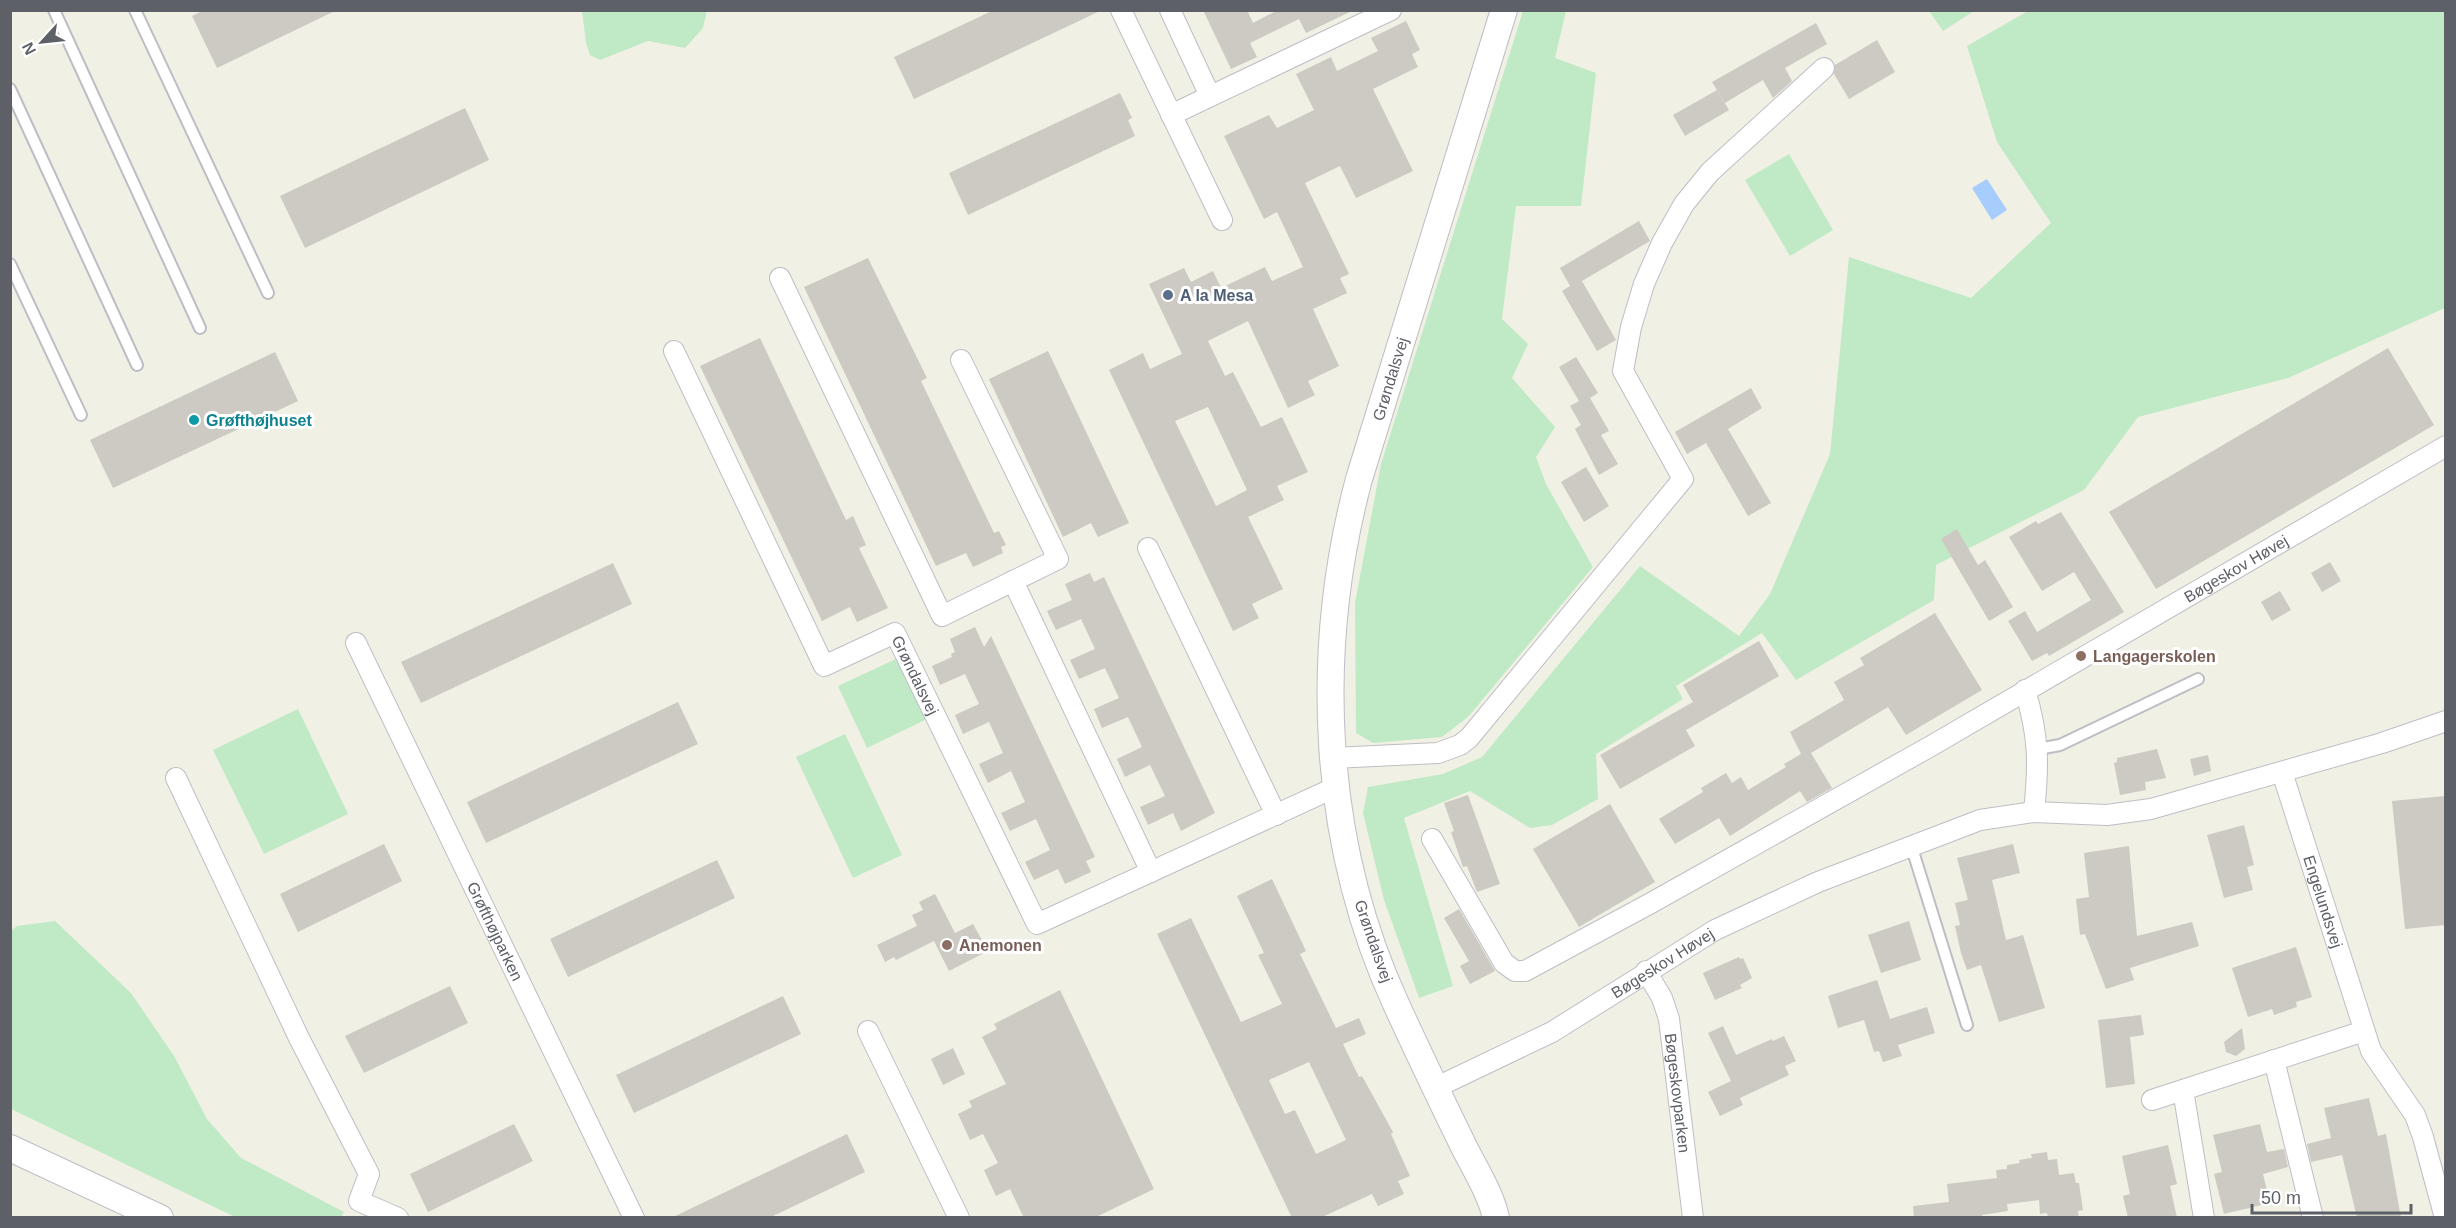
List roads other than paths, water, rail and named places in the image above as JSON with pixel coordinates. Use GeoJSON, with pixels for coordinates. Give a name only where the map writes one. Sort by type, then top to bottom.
{"type":"FeatureCollection","features":[{"type":"Feature","properties":{"kind":"street"},"geometry":{"type":"LineString","coordinates":[[1121,10],[1222,220]]}},
{"type":"Feature","properties":{"kind":"street"},"geometry":{"type":"LineString","coordinates":[[1170,10],[1210,96]]}},
{"type":"Feature","properties":{"kind":"street"},"geometry":{"type":"LineString","coordinates":[[1171,115],[1391,10]]}},
{"type":"Feature","properties":{"kind":"street","name":"Grøndalsvej"},"geometry":{"type":"LineString","coordinates":[[1435,1088],[1394,1000],[1367,926],[1352,872],[1332,758],[1330,664],[1334,614],[1348,519],[1371,435],[1504,10]]}},
{"type":"Feature","properties":{"kind":"street"},"geometry":{"type":"LineString","coordinates":[[1332,758],[1438,753],[1460,745],[1469,738],[1683,479],[1623,371],[1631,327],[1644,284],[1662,243],[1684,204],[1710,172],[1824,68]]}},
{"type":"Feature","properties":{"kind":"street"},"geometry":{"type":"LineString","coordinates":[[780,278],[942,616],[1058,559],[961,360]]}},
{"type":"Feature","properties":{"kind":"street","name":"Grøndalsvej"},"geometry":{"type":"LineString","coordinates":[[674,351],[824,666],[895,633],[1037,924],[1336,787]]}},
{"type":"Feature","properties":{"kind":"street","name":"Bøgeskov Høvej"},"geometry":{"type":"LineString","coordinates":[[1432,839],[1504,963],[1515,971],[1525,971],[1662,897],[2025,690],[2445,446]]}},
{"type":"Feature","properties":{"kind":"street"},"geometry":{"type":"LineString","coordinates":[[1148,548],[1276,814]]}},
{"type":"Feature","properties":{"kind":"street"},"geometry":{"type":"LineString","coordinates":[[1013,581],[1151,872]]}},
{"type":"Feature","properties":{"kind":"street","name":"Grøfthøjparken"},"geometry":{"type":"LineString","coordinates":[[356,643],[634,1218]]}},
{"type":"Feature","properties":{"kind":"street"},"geometry":{"type":"LineString","coordinates":[[2025,690],[2034,721],[2038,749],[2034,812]]}},
{"type":"Feature","properties":{"kind":"street","name":"Bøgeskov Høvej"},"geometry":{"type":"LineString","coordinates":[[1435,1088],[1552,1032],[1646,971],[1726,925],[1818,882],[1911,845],[1980,820],[2034,812],[2107,815],[2151,809],[2282,772],[2445,721]]}},
{"type":"Feature","properties":{"kind":"street","name":"Engelundsvej"},"geometry":{"type":"LineString","coordinates":[[2282,772],[2371,1051],[2382,1071],[2404,1097],[2415,1115],[2445,1218]]}},
{"type":"Feature","properties":{"kind":"street"},"geometry":{"type":"LineString","coordinates":[[176,778],[299,1038],[369,1174],[359,1201],[398,1218]]}},
{"type":"Feature","properties":{"kind":"street","name":"Bøgeskovparken"},"geometry":{"type":"LineString","coordinates":[[1646,971],[1662,998],[1669,1019],[1693,1218]]}},
{"type":"Feature","properties":{"kind":"street"},"geometry":{"type":"LineString","coordinates":[[868,1031],[959,1218]]}},
{"type":"Feature","properties":{"kind":"street"},"geometry":{"type":"LineString","coordinates":[[2152,1100],[2364,1031]]}},
{"type":"Feature","properties":{"kind":"street"},"geometry":{"type":"LineString","coordinates":[[2274,1060],[2313,1218]]}},
{"type":"Feature","properties":{"kind":"street"},"geometry":{"type":"LineString","coordinates":[[1435,1088],[1496,1218]]}},
{"type":"Feature","properties":{"kind":"street"},"geometry":{"type":"LineString","coordinates":[[2183,1090],[2204,1218]]}},
{"type":"Feature","properties":{"kind":"street"},"geometry":{"type":"LineString","coordinates":[[10,1148],[149,1215]]}},
{"type":"Feature","properties":{"kind":"lane"},"geometry":{"type":"LineString","coordinates":[[54,10],[200,328]]}},
{"type":"Feature","properties":{"kind":"lane"},"geometry":{"type":"LineString","coordinates":[[135,10],[268,293]]}},
{"type":"Feature","properties":{"kind":"lane"},"geometry":{"type":"LineString","coordinates":[[10,89],[137,365]]}},
{"type":"Feature","properties":{"kind":"lane"},"geometry":{"type":"LineString","coordinates":[[10,264],[81,415]]}},
{"type":"Feature","properties":{"kind":"lane"},"geometry":{"type":"LineString","coordinates":[[2038,749],[2060,745],[2198,679]]}},
{"type":"Feature","properties":{"kind":"lane"},"geometry":{"type":"LineString","coordinates":[[1911,845],[1967,1025]]}},
{"type":"Feature","properties":{"kind":"water"},"geometry":{"type":"Polygon","coordinates":[[[1987,179],[2007,210],[1992,220],[1972,188],[1987,179]]]}},
{"type":"Feature","properties":{"kind":"place","name":"A la Mesa"},"geometry":{"type":"Point","coordinates":[1168,295]}},
{"type":"Feature","properties":{"kind":"place","name":"Grøfthøjhuset"},"geometry":{"type":"Point","coordinates":[194,420]}},
{"type":"Feature","properties":{"kind":"place","name":"Langagerskolen"},"geometry":{"type":"Point","coordinates":[2081,656]}},
{"type":"Feature","properties":{"kind":"place","name":"Anemonen"},"geometry":{"type":"Point","coordinates":[947,945]}}]}
